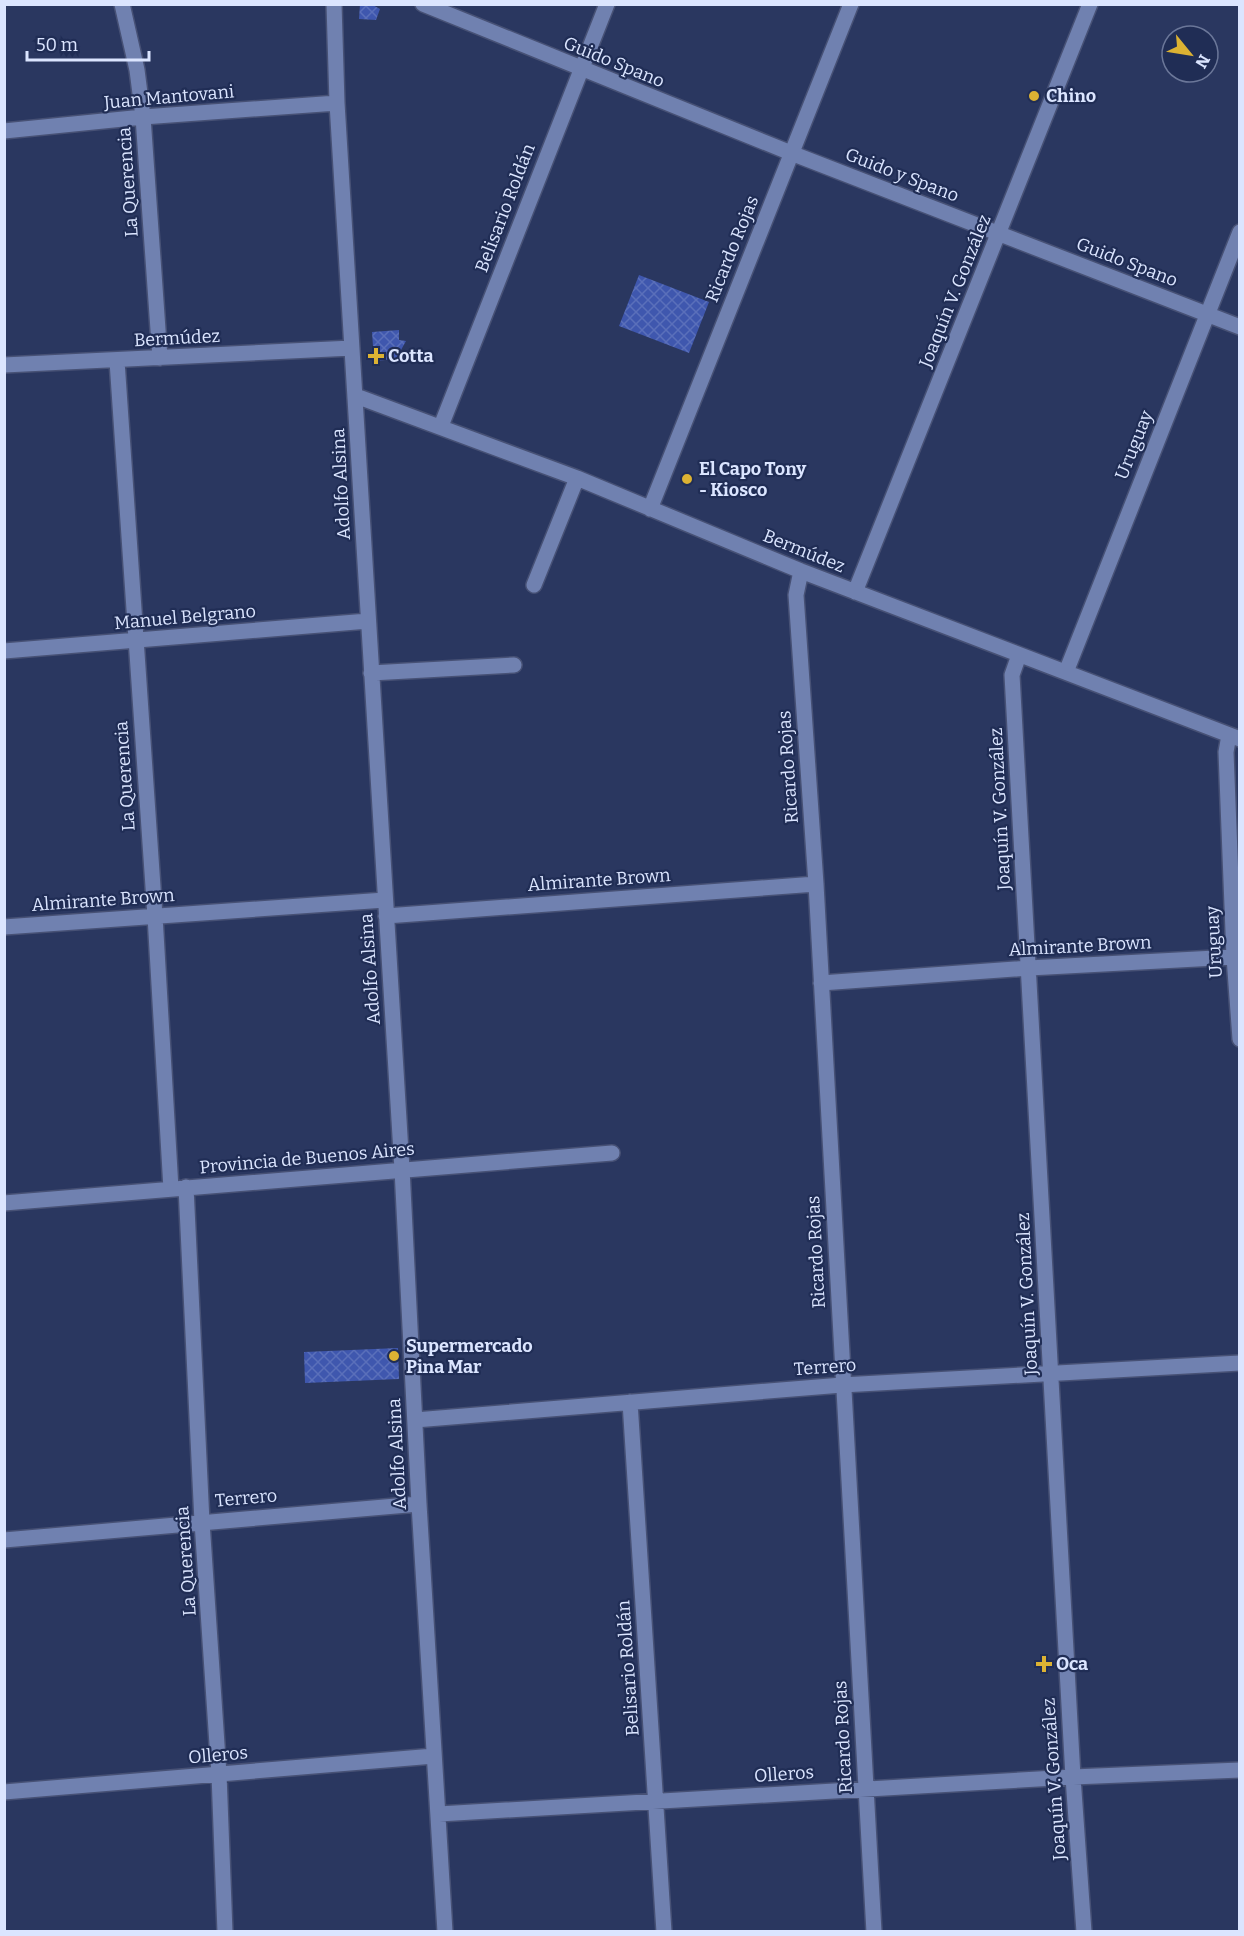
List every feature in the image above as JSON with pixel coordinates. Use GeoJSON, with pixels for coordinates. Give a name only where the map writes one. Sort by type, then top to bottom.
{"type":"FeatureCollection","features":[{"type":"Feature","properties":{"kind":"street","name":"La Querencia"},"geometry":{"type":"LineString","coordinates":[[122,4],[137,70],[143,117],[160,358]]}},
{"type":"Feature","properties":{"kind":"street","name":"Adolfo Alsina"},"geometry":{"type":"LineString","coordinates":[[334,4],[352,348],[402,1169],[418,1504],[445,1932]]}},
{"type":"Feature","properties":{"kind":"street","name":"Guido Spano"},"geometry":{"type":"LineString","coordinates":[[423,4],[581,70],[791,153]]}},
{"type":"Feature","properties":{"kind":"street","name":"Belisario Roldán"},"geometry":{"type":"LineString","coordinates":[[441,426],[607,4]]}},
{"type":"Feature","properties":{"kind":"street","name":"Ricardo Rojas"},"geometry":{"type":"LineString","coordinates":[[650,509],[851,4]]}},
{"type":"Feature","properties":{"kind":"street","name":"Joaquín V. González"},"geometry":{"type":"LineString","coordinates":[[855,592],[1090,4]]}},
{"type":"Feature","properties":{"kind":"street","name":"Juan Mantovani"},"geometry":{"type":"LineString","coordinates":[[4,131],[143,117],[338,104]]}},
{"type":"Feature","properties":{"kind":"street","name":"Guido y Spano"},"geometry":{"type":"LineString","coordinates":[[791,153],[1000,233]]}},
{"type":"Feature","properties":{"kind":"street","name":"Uruguay"},"geometry":{"type":"LineString","coordinates":[[1066,672],[1239,232]]}},
{"type":"Feature","properties":{"kind":"street","name":"Guido Spano"},"geometry":{"type":"LineString","coordinates":[[1000,233],[1239,327]]}},
{"type":"Feature","properties":{"kind":"street","name":"Bermúdez"},"geometry":{"type":"LineString","coordinates":[[4,365],[352,348]]}},
{"type":"Feature","properties":{"kind":"street","name":"La Querencia"},"geometry":{"type":"LineString","coordinates":[[117,361],[155,916],[178,1188],[202,1522],[219,1774],[225,1932]]}},
{"type":"Feature","properties":{"kind":"street","name":"Bermúdez"},"geometry":{"type":"LineString","coordinates":[[356,396],[577,478],[801,571],[1234,737]]}},
{"type":"Feature","properties":{"kind":"street"},"geometry":{"type":"LineString","coordinates":[[534,585],[577,478]]}},
{"type":"Feature","properties":{"kind":"street","name":"Ricardo Rojas"},"geometry":{"type":"LineString","coordinates":[[801,571],[796,595],[816,884],[874,1932]]}},
{"type":"Feature","properties":{"kind":"street","name":"Manuel Belgrano"},"geometry":{"type":"LineString","coordinates":[[4,651],[368,621]]}},
{"type":"Feature","properties":{"kind":"street","name":"Joaquín V. González"},"geometry":{"type":"LineString","coordinates":[[1019,655],[1012,675],[1073,1777],[1084,1932]]}},
{"type":"Feature","properties":{"kind":"street"},"geometry":{"type":"LineString","coordinates":[[371,673],[514,664]]}},
{"type":"Feature","properties":{"kind":"street","name":"Uruguay"},"geometry":{"type":"LineString","coordinates":[[1234,737],[1226,752],[1239,1039]]}},
{"type":"Feature","properties":{"kind":"street","name":"Almirante Brown"},"geometry":{"type":"LineString","coordinates":[[4,927],[155,916],[385,908],[816,884]]}},
{"type":"Feature","properties":{"kind":"street","name":"Almirante Brown"},"geometry":{"type":"LineString","coordinates":[[821,984],[1029,968],[1234,957]]}},
{"type":"Feature","properties":{"kind":"street","name":"Provincia de Buenos Aires"},"geometry":{"type":"LineString","coordinates":[[4,1203],[612,1153]]}},
{"type":"Feature","properties":{"kind":"street","name":"Terrero"},"geometry":{"type":"LineString","coordinates":[[415,1420],[842,1385],[1239,1362]]}},
{"type":"Feature","properties":{"kind":"street","name":"Belisario Roldán"},"geometry":{"type":"LineString","coordinates":[[630,1402],[664,1932]]}},
{"type":"Feature","properties":{"kind":"street","name":"Terrero"},"geometry":{"type":"LineString","coordinates":[[4,1540],[418,1504]]}},
{"type":"Feature","properties":{"kind":"street","name":"Olleros"},"geometry":{"type":"LineString","coordinates":[[4,1792],[434,1756]]}},
{"type":"Feature","properties":{"kind":"street","name":"Olleros"},"geometry":{"type":"LineString","coordinates":[[439,1814],[866,1788],[1239,1770]]}},
{"type":"Feature","properties":{"kind":"building"},"geometry":{"type":"Polygon","coordinates":[[[360,4],[371,4],[380,9],[376,20],[359,19],[360,4]]]}},
{"type":"Feature","properties":{"kind":"building"},"geometry":{"type":"Polygon","coordinates":[[[639,275],[709,302],[689,353],[619,326],[639,275]]]}},
{"type":"Feature","properties":{"kind":"building"},"geometry":{"type":"Polygon","coordinates":[[[399,330],[399,340],[406,341],[396,359],[374,361],[372,332],[399,330]]]}},
{"type":"Feature","properties":{"kind":"building"},"geometry":{"type":"Polygon","coordinates":[[[398,1348],[399,1379],[305,1383],[304,1352],[398,1348]]]}},
{"type":"Feature","properties":{"kind":"place","name":"Chino"},"geometry":{"type":"Point","coordinates":[1034,96]}},
{"type":"Feature","properties":{"kind":"place","name":"Cotta"},"geometry":{"type":"Point","coordinates":[376,356]}},
{"type":"Feature","properties":{"kind":"place","name":"El Capo Tony - Kiosco"},"geometry":{"type":"Point","coordinates":[687,479]}},
{"type":"Feature","properties":{"kind":"place","name":"Supermercado Pina Mar"},"geometry":{"type":"Point","coordinates":[394,1356]}},
{"type":"Feature","properties":{"kind":"place","name":"Oca"},"geometry":{"type":"Point","coordinates":[1044,1664]}}]}
